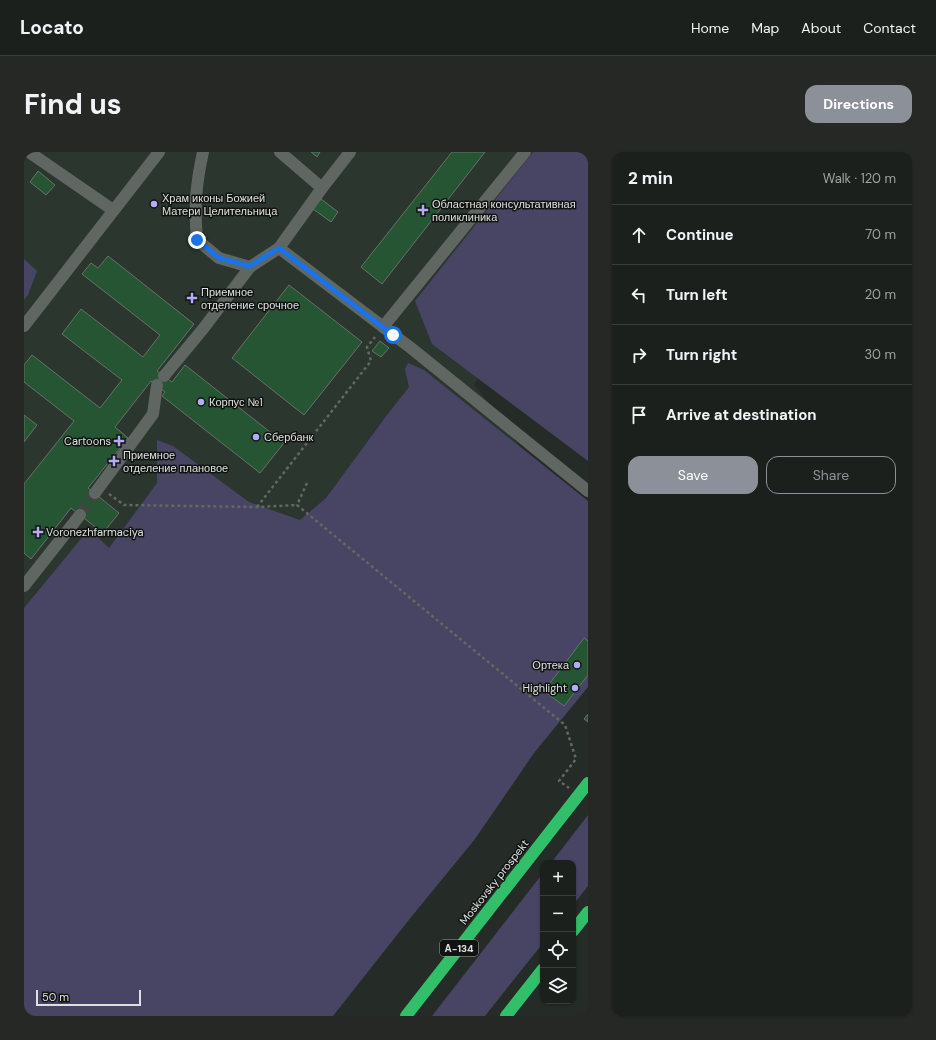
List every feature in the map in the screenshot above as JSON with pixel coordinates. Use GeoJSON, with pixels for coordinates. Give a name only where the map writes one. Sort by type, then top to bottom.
{"type":"FeatureCollection","features":[{"type":"Feature","properties":{"kind":"highway","name":"Moskovsky prospekt"},"geometry":{"type":"LineString","coordinates":[[406,1016],[588,783]]}},
{"type":"Feature","properties":{"kind":"highway"},"geometry":{"type":"LineString","coordinates":[[576,927],[588,912]]}},
{"type":"Feature","properties":{"kind":"highway"},"geometry":{"type":"LineString","coordinates":[[506,1016],[540,973]]}},
{"type":"Feature","properties":{"kind":"lane"},"geometry":{"type":"LineString","coordinates":[[29,152],[45,157],[113,210]]}},
{"type":"Feature","properties":{"kind":"lane"},"geometry":{"type":"LineString","coordinates":[[24,326],[159,152]]}},
{"type":"Feature","properties":{"kind":"lane"},"geometry":{"type":"LineString","coordinates":[[203,152],[197,180],[195,217],[197,240],[219,258],[250,266]]}},
{"type":"Feature","properties":{"kind":"lane"},"geometry":{"type":"LineString","coordinates":[[280,152],[322,188]]}},
{"type":"Feature","properties":{"kind":"lane"},"geometry":{"type":"LineString","coordinates":[[97,490],[153,414],[160,381],[203,329],[250,266],[279,248],[350,152]]}},
{"type":"Feature","properties":{"kind":"lane"},"geometry":{"type":"LineString","coordinates":[[383,327],[525,152]]}},
{"type":"Feature","properties":{"kind":"lane"},"geometry":{"type":"LineString","coordinates":[[279,248],[383,327],[588,491]]}},
{"type":"Feature","properties":{"kind":"lane"},"geometry":{"type":"LineString","coordinates":[[24,586],[80,515]]}},
{"type":"Feature","properties":{"kind":"path"},"geometry":{"type":"LineString","coordinates":[[257,507],[371,361],[367,347],[383,327]]}},
{"type":"Feature","properties":{"kind":"path"},"geometry":{"type":"LineString","coordinates":[[297,505],[307,483]]}},
{"type":"Feature","properties":{"kind":"path"},"geometry":{"type":"LineString","coordinates":[[97,490],[124,505],[257,507],[297,505],[565,725],[576,759],[559,781]]}},
{"type":"Feature","properties":{"kind":"shaded area"},"geometry":{"type":"Polygon","coordinates":[[[24,152],[588,152],[588,230],[474,384],[588,540],[24,1016],[24,152]]]}},
{"type":"Feature","properties":{"kind":"shaded area"},"geometry":{"type":"Polygon","coordinates":[[[533,152],[588,152],[588,461],[432,344],[415,301],[533,152]]]}},
{"type":"Feature","properties":{"kind":"shaded area"},"geometry":{"type":"Polygon","coordinates":[[[24,259],[37,271],[28,295],[24,300],[24,259]]]}},
{"type":"Feature","properties":{"kind":"shaded area"},"geometry":{"type":"Polygon","coordinates":[[[408,363],[424,370],[588,501],[588,687],[534,753],[475,839],[333,1016],[24,1016],[24,608],[89,529],[109,548],[157,483],[157,440],[173,446],[249,502],[300,520],[326,498],[409,387],[405,369],[408,363]]]}},
{"type":"Feature","properties":{"kind":"shaded area"},"geometry":{"type":"Polygon","coordinates":[[[588,815],[588,886],[576,901],[576,860],[553,860],[588,815]]]}},
{"type":"Feature","properties":{"kind":"shaded area"},"geometry":{"type":"Polygon","coordinates":[[[540,877],[540,947],[485,1016],[432,1016],[540,877]]]}},
{"type":"Feature","properties":{"kind":"building"},"geometry":{"type":"Polygon","coordinates":[[[311,152],[320,152],[317,157],[311,152]]]}},
{"type":"Feature","properties":{"kind":"building","name":"Областная консультативная поликлиника"},"geometry":{"type":"Polygon","coordinates":[[[452,152],[485,152],[382,284],[361,267],[452,152]]]}},
{"type":"Feature","properties":{"kind":"building"},"geometry":{"type":"Polygon","coordinates":[[[38,171],[55,185],[46,195],[30,182],[38,171]]]}},
{"type":"Feature","properties":{"kind":"building"},"geometry":{"type":"Polygon","coordinates":[[[321,199],[338,212],[331,222],[313,209],[321,199]]]}},
{"type":"Feature","properties":{"kind":"building","name":"Корпус №1"},"geometry":{"type":"Polygon","coordinates":[[[108,256],[194,324],[157,371],[172,382],[185,365],[284,443],[260,473],[162,396],[165,392],[151,381],[115,427],[128,438],[88,488],[119,513],[103,533],[71,508],[31,559],[24,553],[24,484],[74,421],[24,382],[24,365],[32,355],[100,408],[122,380],[62,334],[81,309],[143,357],[160,335],[82,274],[91,263],[98,268],[108,256]]]}},
{"type":"Feature","properties":{"kind":"building"},"geometry":{"type":"Polygon","coordinates":[[[289,285],[362,342],[304,415],[232,358],[289,285]]]}},
{"type":"Feature","properties":{"kind":"building"},"geometry":{"type":"Polygon","coordinates":[[[380,341],[389,348],[381,357],[372,351],[380,341]]]}},
{"type":"Feature","properties":{"kind":"building"},"geometry":{"type":"Polygon","coordinates":[[[24,415],[37,425],[24,442],[24,415]]]}},
{"type":"Feature","properties":{"kind":"building"},"geometry":{"type":"Polygon","coordinates":[[[584,638],[588,641],[588,675],[564,706],[544,691],[584,638]]]}},
{"type":"Feature","properties":{"kind":"building"},"geometry":{"type":"Polygon","coordinates":[[[588,714],[588,722],[584,719],[588,714]]]}},
{"type":"Feature","properties":{"kind":"tunnel"},"geometry":{"type":"LineString","coordinates":[[80,515],[95,493]]}},
{"type":"Feature","properties":{"kind":"place","name":"Храм иконы Божией Матери Целительница"},"geometry":{"type":"Point","coordinates":[154,204]}},
{"type":"Feature","properties":{"kind":"place","name":"Областная консультативная поликлиника"},"geometry":{"type":"Point","coordinates":[423,210]}},
{"type":"Feature","properties":{"kind":"place","name":"Приемное отделение срочное"},"geometry":{"type":"Point","coordinates":[192,298]}},
{"type":"Feature","properties":{"kind":"place","name":"Корпус №1"},"geometry":{"type":"Point","coordinates":[201,402]}},
{"type":"Feature","properties":{"kind":"place","name":"Сбербанк"},"geometry":{"type":"Point","coordinates":[256,437]}},
{"type":"Feature","properties":{"kind":"place","name":"Cartoons"},"geometry":{"type":"Point","coordinates":[119,441]}},
{"type":"Feature","properties":{"kind":"place","name":"Приемное отделение плановое"},"geometry":{"type":"Point","coordinates":[114,461]}},
{"type":"Feature","properties":{"kind":"place","name":"Voronezhfarmaciya"},"geometry":{"type":"Point","coordinates":[38,532]}},
{"type":"Feature","properties":{"kind":"place","name":"Ортека"},"geometry":{"type":"Point","coordinates":[577,665]}},
{"type":"Feature","properties":{"kind":"place","name":"Highlight"},"geometry":{"type":"Point","coordinates":[575,688]}},
{"type":"Feature","properties":{"kind":"route"},"geometry":{"type":"LineString","coordinates":[[197,240],[219,258],[250,266],[279,248],[393,335]]}}]}
